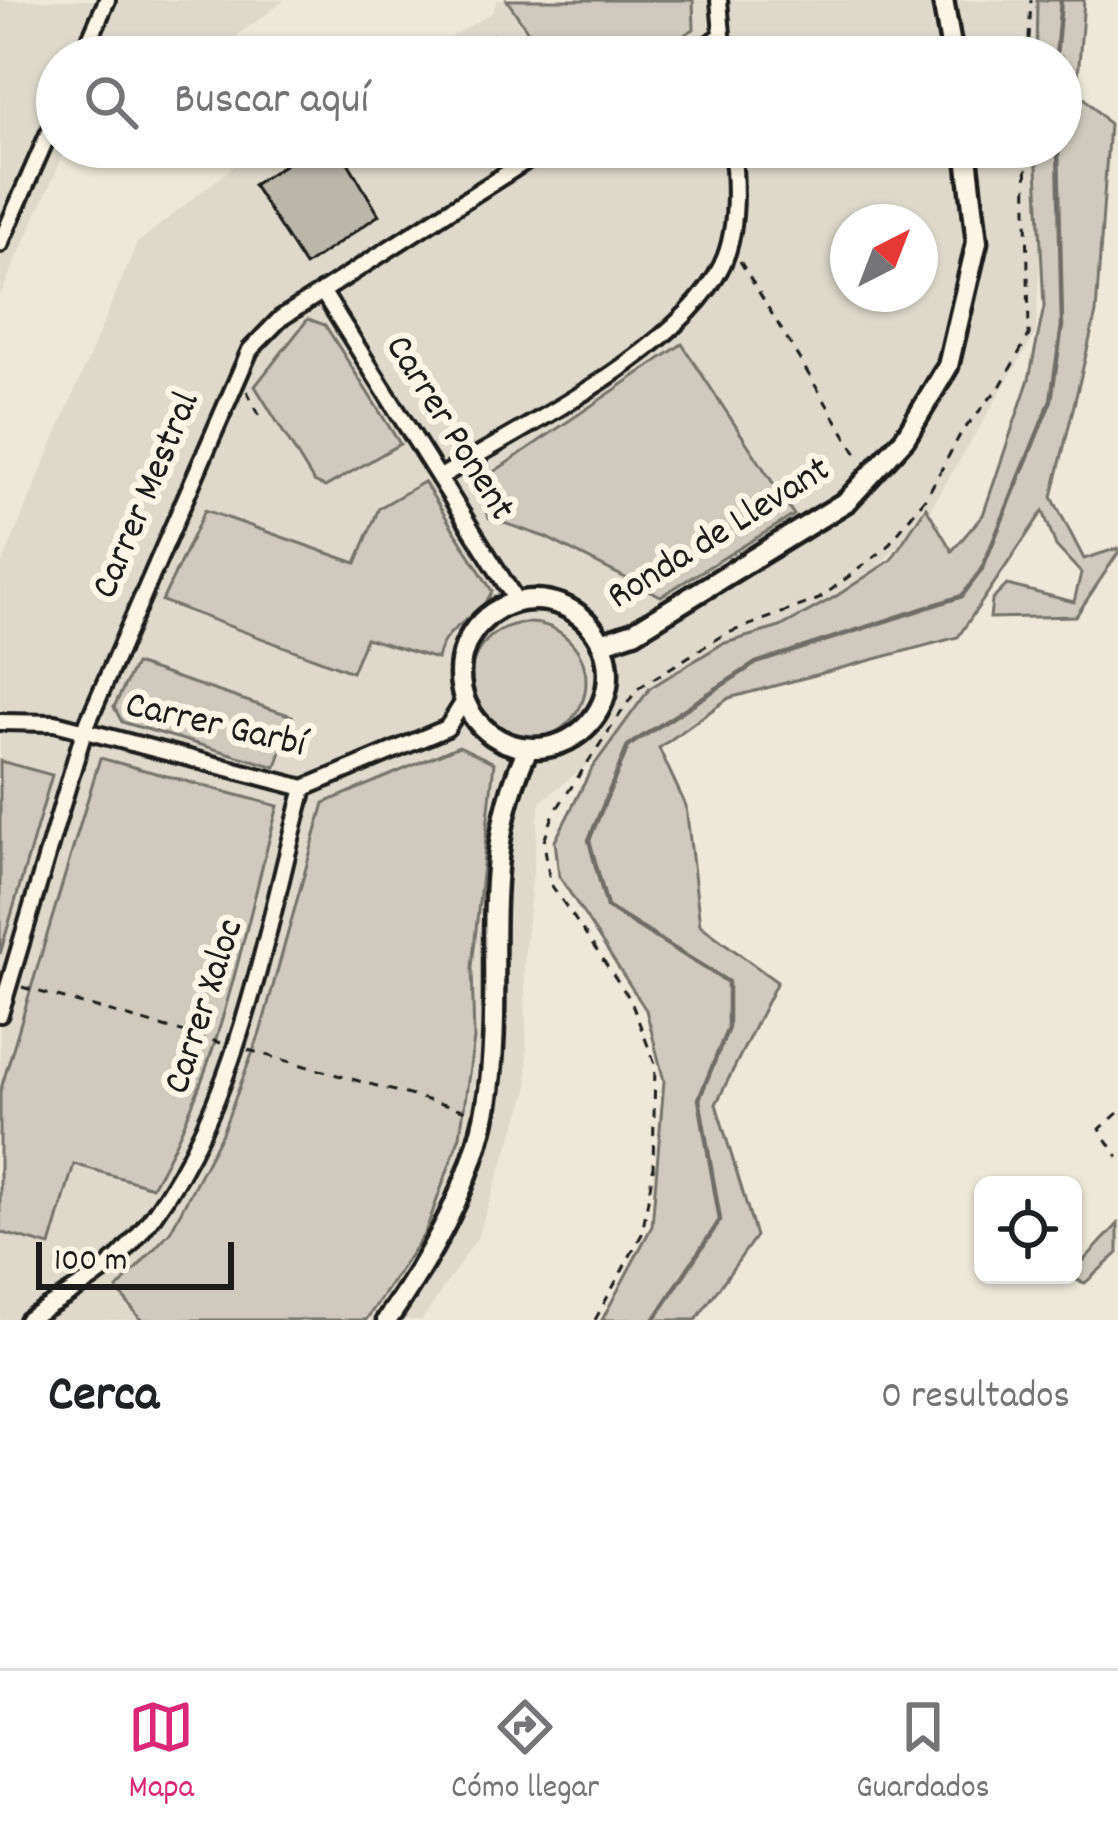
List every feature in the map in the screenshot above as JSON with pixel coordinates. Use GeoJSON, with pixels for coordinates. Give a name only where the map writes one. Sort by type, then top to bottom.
{"type":"FeatureCollection","features":[{"type":"Feature","properties":{"kind":"main road"},"geometry":{"type":"LineString","coordinates":[[943,0],[949,36]]}},
{"type":"Feature","properties":{"kind":"main road","name":"Ronda de Llevant"},"geometry":{"type":"LineString","coordinates":[[602,643],[634,632],[847,501],[905,438],[948,366],[977,242],[968,168]]}},
{"type":"Feature","properties":{"kind":"main road"},"geometry":{"type":"LineString","coordinates":[[517,602],[567,608],[602,643],[608,682],[600,710],[584,730],[550,748],[528,749],[503,742],[478,723],[464,701],[460,662],[466,644],[493,612],[517,602]]}},
{"type":"Feature","properties":{"kind":"main road"},"geometry":{"type":"LineString","coordinates":[[387,1320],[427,1260],[462,1188],[487,1104],[500,841],[511,784],[528,749]]}},
{"type":"Feature","properties":{"kind":"street"},"geometry":{"type":"LineString","coordinates":[[91,36],[107,0]]}},
{"type":"Feature","properties":{"kind":"street"},"geometry":{"type":"LineString","coordinates":[[719,0],[722,36]]}},
{"type":"Feature","properties":{"kind":"street"},"geometry":{"type":"LineString","coordinates":[[0,244],[36,162]]}},
{"type":"Feature","properties":{"kind":"street","name":"Carrer Mestral"},"geometry":{"type":"LineString","coordinates":[[0,1014],[84,731],[250,350],[281,318],[515,168]]}},
{"type":"Feature","properties":{"kind":"street"},"geometry":{"type":"LineString","coordinates":[[439,478],[658,344],[723,264],[736,188],[734,168]]}},
{"type":"Feature","properties":{"kind":"street","name":"Carrer Ponent"},"geometry":{"type":"LineString","coordinates":[[322,291],[517,602]]}},
{"type":"Feature","properties":{"kind":"street","name":"Carrer Garbí"},"geometry":{"type":"LineString","coordinates":[[0,722],[38,719],[304,788],[447,728],[464,701]]}},
{"type":"Feature","properties":{"kind":"street","name":"Carrer Xaloc"},"geometry":{"type":"LineString","coordinates":[[27,1320],[120,1256],[171,1195],[227,1071],[304,788]]}},
{"type":"Feature","properties":{"kind":"path"},"geometry":{"type":"LineString","coordinates":[[1029,36],[1030,0]]}},
{"type":"Feature","properties":{"kind":"path"},"geometry":{"type":"LineString","coordinates":[[595,1320],[642,1234],[652,1170],[655,1064],[630,999],[550,883],[544,841],[554,813],[637,688],[723,635],[819,599],[885,549],[927,496],[961,433],[1001,385],[1029,334],[1026,168]]}},
{"type":"Feature","properties":{"kind":"path"},"geometry":{"type":"LineString","coordinates":[[739,260],[861,461]]}},
{"type":"Feature","properties":{"kind":"path"},"geometry":{"type":"LineString","coordinates":[[246,389],[259,415]]}},
{"type":"Feature","properties":{"kind":"path"},"geometry":{"type":"LineString","coordinates":[[1118,1113],[1100,1129],[1118,1157]]}},
{"type":"Feature","properties":{"kind":"shaded area"},"geometry":{"type":"Polygon","coordinates":[[[0,0],[285,0],[237,36],[36,36],[36,168],[58,168],[0,296],[0,0]]]}},
{"type":"Feature","properties":{"kind":"shaded area"},"geometry":{"type":"Polygon","coordinates":[[[497,0],[1044,0],[1044,36],[452,36],[492,13],[497,0]]]}},
{"type":"Feature","properties":{"kind":"shaded area"},"geometry":{"type":"Polygon","coordinates":[[[507,0],[693,0],[694,29],[683,36],[531,36],[507,0]]]}},
{"type":"Feature","properties":{"kind":"shaded area"},"geometry":{"type":"Polygon","coordinates":[[[1037,0],[1084,0],[1081,36],[1036,36],[1037,0]]]}},
{"type":"Feature","properties":{"kind":"shaded area"},"geometry":{"type":"Polygon","coordinates":[[[1082,95],[1109,124],[1096,313],[1052,497],[1084,559],[1118,548],[1118,553],[1076,616],[990,618],[992,600],[1007,585],[1074,602],[1081,573],[1056,546],[1043,511],[958,637],[729,698],[659,748],[686,806],[700,925],[777,982],[716,1104],[756,1236],[696,1320],[602,1320],[652,1226],[664,1081],[646,1010],[559,876],[555,841],[592,768],[650,688],[722,644],[780,627],[835,597],[891,560],[926,507],[952,551],[983,515],[1029,379],[1044,307],[1037,168],[1082,168],[1082,95]]]}},
{"type":"Feature","properties":{"kind":"shaded area"},"geometry":{"type":"Polygon","coordinates":[[[232,168],[1044,168],[1036,333],[928,513],[863,583],[626,734],[540,802],[524,959],[528,1090],[477,1238],[422,1320],[0,1320],[0,569],[137,243],[232,168]]]}},
{"type":"Feature","properties":{"kind":"shaded area"},"geometry":{"type":"Polygon","coordinates":[[[308,319],[325,325],[400,444],[325,487],[314,482],[255,386],[308,319]]]}},
{"type":"Feature","properties":{"kind":"shaded area"},"geometry":{"type":"Polygon","coordinates":[[[682,344],[794,515],[661,596],[545,537],[489,518],[473,486],[682,344]]]}},
{"type":"Feature","properties":{"kind":"shaded area"},"geometry":{"type":"Polygon","coordinates":[[[424,482],[492,591],[447,637],[437,659],[366,638],[352,672],[162,601],[205,510],[356,563],[379,508],[424,482]]]}},
{"type":"Feature","properties":{"kind":"shaded area"},"geometry":{"type":"Polygon","coordinates":[[[528,623],[550,628],[569,640],[581,659],[586,681],[581,703],[569,722],[550,734],[528,739],[506,734],[487,722],[475,703],[470,681],[475,659],[487,640],[506,628],[528,623]]]}},
{"type":"Feature","properties":{"kind":"shaded area"},"geometry":{"type":"Polygon","coordinates":[[[135,664],[292,716],[276,767],[122,722],[114,707],[135,664]]]}},
{"type":"Feature","properties":{"kind":"shaded area"},"geometry":{"type":"Polygon","coordinates":[[[459,746],[494,763],[472,967],[474,1039],[460,1136],[425,1233],[366,1320],[141,1320],[117,1289],[170,1232],[222,1133],[260,1033],[324,803],[459,746]]]}},
{"type":"Feature","properties":{"kind":"shaded area"},"geometry":{"type":"Polygon","coordinates":[[[100,758],[278,806],[213,1050],[176,1143],[152,1187],[74,1164],[50,1246],[0,1232],[0,1092],[100,758]]]}},
{"type":"Feature","properties":{"kind":"shaded area"},"geometry":{"type":"Polygon","coordinates":[[[0,761],[52,775],[0,954],[0,761]]]}},
{"type":"Feature","properties":{"kind":"shaded area"},"geometry":{"type":"Polygon","coordinates":[[[1118,1224],[1118,1253],[1085,1283],[1082,1262],[1118,1224]]]}},
{"type":"Feature","properties":{"kind":"building"},"geometry":{"type":"Polygon","coordinates":[[[279,168],[351,168],[379,215],[305,266],[253,185],[279,168]]]}},
{"type":"Feature","properties":{"kind":"waterway"},"geometry":{"type":"LineString","coordinates":[[1058,36],[1061,0]]}},
{"type":"Feature","properties":{"kind":"waterway"},"geometry":{"type":"LineString","coordinates":[[654,1320],[720,1220],[699,1099],[728,1028],[728,982],[607,907],[589,840],[628,746],[756,663],[962,596],[982,569],[1051,400],[1062,326],[1058,168]]}}]}
